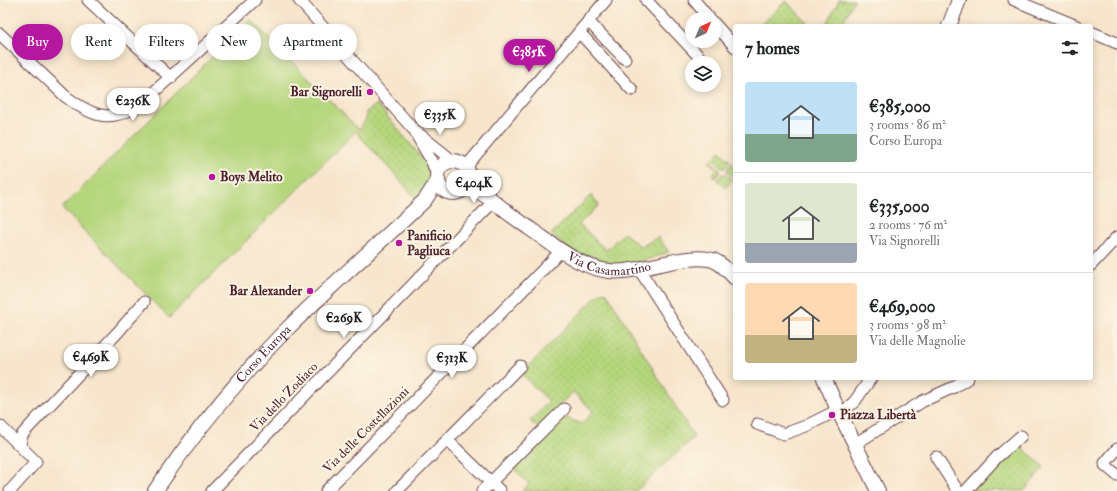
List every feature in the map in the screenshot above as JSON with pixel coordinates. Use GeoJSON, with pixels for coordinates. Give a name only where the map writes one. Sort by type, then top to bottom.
{"type":"FeatureCollection","features":[{"type":"Feature","properties":{"kind":"main road"},"geometry":{"type":"LineString","coordinates":[[950,24],[959,0]]}},
{"type":"Feature","properties":{"kind":"main road"},"geometry":{"type":"LineString","coordinates":[[448,162],[464,170],[463,189],[454,193],[440,182],[439,171],[442,166],[448,162]]}},
{"type":"Feature","properties":{"kind":"main road","name":"Via Casamartino"},"geometry":{"type":"LineString","coordinates":[[464,170],[493,202],[575,260],[600,270],[611,272],[638,269],[703,258],[717,262],[733,276]]}},
{"type":"Feature","properties":{"kind":"main road","name":"Corso Europa"},"geometry":{"type":"LineString","coordinates":[[155,491],[195,434],[256,362],[285,331],[425,200],[435,194],[440,182]]}},
{"type":"Feature","properties":{"kind":"main road"},"geometry":{"type":"LineString","coordinates":[[825,380],[839,413],[878,491]]}},
{"type":"Feature","properties":{"kind":"street"},"geometry":{"type":"LineString","coordinates":[[88,0],[171,78]]}},
{"type":"Feature","properties":{"kind":"street"},"geometry":{"type":"LineString","coordinates":[[0,34],[65,96],[82,108],[101,116],[116,116],[133,109],[143,102],[255,0]]}},
{"type":"Feature","properties":{"kind":"street"},"geometry":{"type":"LineString","coordinates":[[299,0],[413,128],[464,170],[606,0]]}},
{"type":"Feature","properties":{"kind":"street"},"geometry":{"type":"LineString","coordinates":[[646,0],[698,56]]}},
{"type":"Feature","properties":{"kind":"street"},"geometry":{"type":"LineString","coordinates":[[694,0],[704,12]]}},
{"type":"Feature","properties":{"kind":"street"},"geometry":{"type":"LineString","coordinates":[[1014,0],[1072,24]]}},
{"type":"Feature","properties":{"kind":"street"},"geometry":{"type":"LineString","coordinates":[[584,27],[621,61]]}},
{"type":"Feature","properties":{"kind":"street"},"geometry":{"type":"LineString","coordinates":[[584,27],[632,90]]}},
{"type":"Feature","properties":{"kind":"street"},"geometry":{"type":"LineString","coordinates":[[721,31],[733,45]]}},
{"type":"Feature","properties":{"kind":"street"},"geometry":{"type":"LineString","coordinates":[[1093,33],[1117,43]]}},
{"type":"Feature","properties":{"kind":"street"},"geometry":{"type":"LineString","coordinates":[[413,128],[431,160],[440,182]]}},
{"type":"Feature","properties":{"kind":"street","name":"Via dello Zodiaco"},"geometry":{"type":"LineString","coordinates":[[212,491],[493,202]]}},
{"type":"Feature","properties":{"kind":"street"},"geometry":{"type":"LineString","coordinates":[[1093,263],[1117,237]]}},
{"type":"Feature","properties":{"kind":"street","name":"Via delle Costellazioni"},"geometry":{"type":"LineString","coordinates":[[326,491],[561,250]]}},
{"type":"Feature","properties":{"kind":"street"},"geometry":{"type":"LineString","coordinates":[[638,269],[723,400]]}},
{"type":"Feature","properties":{"kind":"street"},"geometry":{"type":"LineString","coordinates":[[20,445],[22,435],[144,302]]}},
{"type":"Feature","properties":{"kind":"street"},"geometry":{"type":"LineString","coordinates":[[397,491],[520,366]]}},
{"type":"Feature","properties":{"kind":"street"},"geometry":{"type":"LineString","coordinates":[[757,424],[784,434],[806,426],[839,413],[855,401],[870,380]]}},
{"type":"Feature","properties":{"kind":"street"},"geometry":{"type":"LineString","coordinates":[[854,444],[923,401],[954,387],[965,380]]}},
{"type":"Feature","properties":{"kind":"street"},"geometry":{"type":"LineString","coordinates":[[482,491],[564,409]]}},
{"type":"Feature","properties":{"kind":"street"},"geometry":{"type":"LineString","coordinates":[[0,426],[36,462],[10,491]]}},
{"type":"Feature","properties":{"kind":"street"},"geometry":{"type":"LineString","coordinates":[[966,491],[997,457],[1021,436]]}},
{"type":"Feature","properties":{"kind":"street"},"geometry":{"type":"LineString","coordinates":[[447,440],[500,491]]}},
{"type":"Feature","properties":{"kind":"street"},"geometry":{"type":"LineString","coordinates":[[1117,449],[1105,464],[1117,475]]}},
{"type":"Feature","properties":{"kind":"street"},"geometry":{"type":"LineString","coordinates":[[936,457],[958,491]]}},
{"type":"Feature","properties":{"kind":"green space"},"geometry":{"type":"Polygon","coordinates":[[[839,0],[854,0],[844,20],[850,24],[827,24],[839,0]]]}},
{"type":"Feature","properties":{"kind":"green space"},"geometry":{"type":"Polygon","coordinates":[[[786,1],[809,24],[761,24],[786,1]]]}},
{"type":"Feature","properties":{"kind":"green space"},"geometry":{"type":"Polygon","coordinates":[[[250,19],[255,24],[245,24],[250,19]]]}},
{"type":"Feature","properties":{"kind":"green space"},"geometry":{"type":"Polygon","coordinates":[[[261,30],[269,38],[269,60],[290,60],[358,129],[169,318],[62,208],[209,60],[261,60],[261,30]]]}},
{"type":"Feature","properties":{"kind":"green space"},"geometry":{"type":"Polygon","coordinates":[[[377,104],[426,163],[430,178],[427,188],[415,197],[357,133],[366,119],[366,112],[377,104]]]}},
{"type":"Feature","properties":{"kind":"green space"},"geometry":{"type":"Polygon","coordinates":[[[720,151],[730,161],[725,167],[722,167],[713,158],[720,151]]]}},
{"type":"Feature","properties":{"kind":"green space"},"geometry":{"type":"Polygon","coordinates":[[[711,160],[720,169],[720,172],[715,178],[712,175],[717,169],[709,162],[711,160]]]}},
{"type":"Feature","properties":{"kind":"green space"},"geometry":{"type":"Polygon","coordinates":[[[732,163],[733,164],[733,177],[727,172],[727,169],[732,163]]]}},
{"type":"Feature","properties":{"kind":"green space"},"geometry":{"type":"Polygon","coordinates":[[[722,174],[725,174],[732,180],[725,188],[717,180],[722,174]]]}},
{"type":"Feature","properties":{"kind":"green space"},"geometry":{"type":"Polygon","coordinates":[[[591,195],[599,205],[579,224],[606,250],[624,233],[641,247],[658,237],[669,252],[644,261],[611,266],[586,259],[567,248],[551,234],[591,195]]]}},
{"type":"Feature","properties":{"kind":"green space"},"geometry":{"type":"Polygon","coordinates":[[[603,292],[607,293],[694,437],[636,491],[522,491],[529,484],[511,466],[561,416],[582,424],[593,411],[573,392],[537,427],[530,421],[549,401],[521,374],[597,296],[603,292]]]}},
{"type":"Feature","properties":{"kind":"green space"},"geometry":{"type":"Polygon","coordinates":[[[1018,444],[1044,467],[1024,491],[971,491],[981,480],[1018,444]]]}},
{"type":"Feature","properties":{"kind":"place","name":"Bar Signorelli"},"geometry":{"type":"Point","coordinates":[370,92]}},
{"type":"Feature","properties":{"kind":"place","name":"Boys Melito"},"geometry":{"type":"Point","coordinates":[212,177]}},
{"type":"Feature","properties":{"kind":"place","name":"Panificio Pagliuca"},"geometry":{"type":"Point","coordinates":[399,243]}},
{"type":"Feature","properties":{"kind":"place","name":"Bar Alexander"},"geometry":{"type":"Point","coordinates":[310,291]}},
{"type":"Feature","properties":{"kind":"place","name":"Piazza Libertà"},"geometry":{"type":"Point","coordinates":[832,415]}}]}
